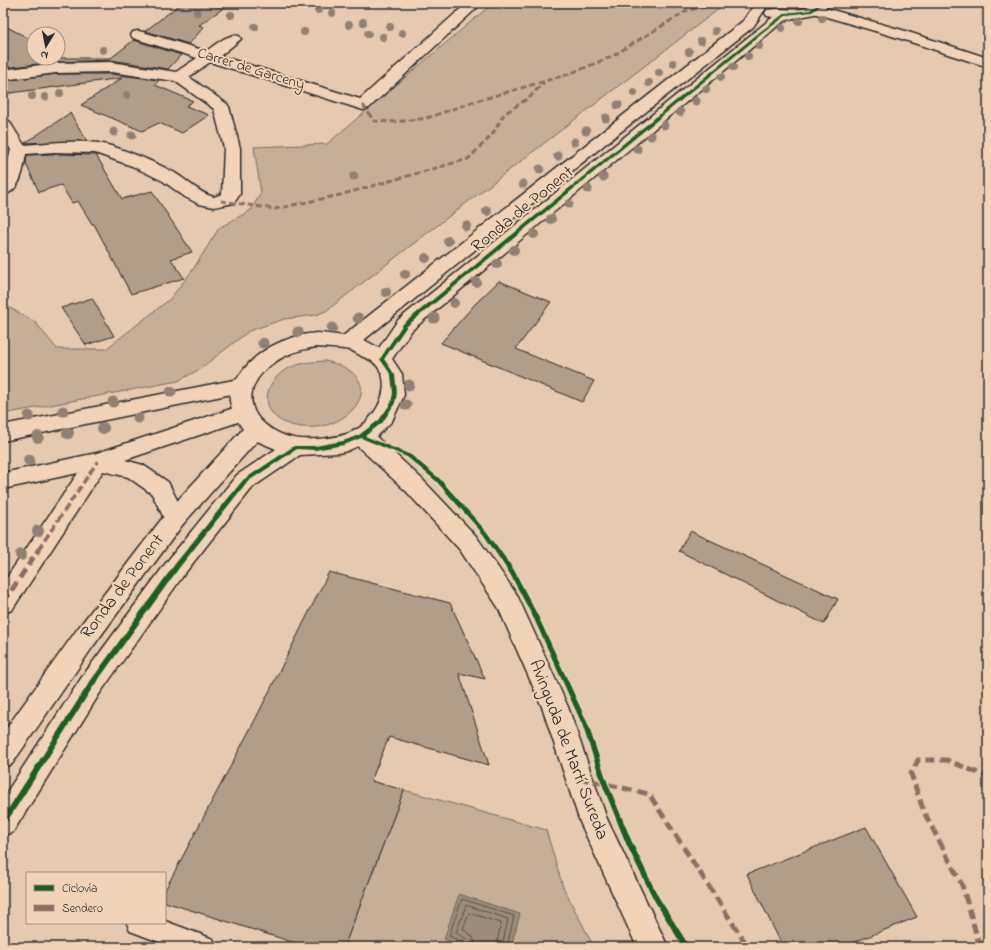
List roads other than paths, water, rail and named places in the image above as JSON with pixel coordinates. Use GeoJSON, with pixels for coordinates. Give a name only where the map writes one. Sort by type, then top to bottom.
{"type":"FeatureCollection","features":[{"type":"Feature","properties":{"kind":"street","name":"Carrer de Garceny"},"geometry":{"type":"LineString","coordinates":[[138,34],[363,105],[474,3]]}},
{"type":"Feature","properties":{"kind":"street"},"geometry":{"type":"LineString","coordinates":[[349,342],[598,142],[748,24],[754,6],[772,12],[786,14],[802,13],[818,6],[988,63]]}},
{"type":"Feature","properties":{"kind":"street","name":"Ronda de Ponent"},"geometry":{"type":"LineString","coordinates":[[382,359],[405,325],[786,14]]}},
{"type":"Feature","properties":{"kind":"street"},"geometry":{"type":"LineString","coordinates":[[179,77],[234,39]]}},
{"type":"Feature","properties":{"kind":"street"},"geometry":{"type":"LineString","coordinates":[[3,75],[56,68],[111,67],[179,77],[221,107],[232,148],[231,194],[228,199],[222,201],[214,202],[205,200],[191,193],[169,177],[138,162],[97,148],[54,147],[19,150]]}},
{"type":"Feature","properties":{"kind":"street"},"geometry":{"type":"LineString","coordinates":[[3,124],[19,150]]}},
{"type":"Feature","properties":{"kind":"street"},"geometry":{"type":"LineString","coordinates":[[3,190],[13,178],[9,173],[19,150]]}},
{"type":"Feature","properties":{"kind":"street"},"geometry":{"type":"LineString","coordinates":[[317,340],[349,342],[368,349],[382,359],[393,375],[395,393],[393,403],[381,421],[361,436],[344,443],[325,447],[296,447],[272,440],[249,421],[241,399],[247,377],[259,363],[276,352],[296,344],[317,340]]}},
{"type":"Feature","properties":{"kind":"street"},"geometry":{"type":"LineString","coordinates":[[3,433],[244,385]]}},
{"type":"Feature","properties":{"kind":"street"},"geometry":{"type":"LineString","coordinates":[[3,481],[98,461],[249,421]]}},
{"type":"Feature","properties":{"kind":"street","name":"Ronda de Ponent"},"geometry":{"type":"LineString","coordinates":[[3,755],[84,638],[249,421]]}},
{"type":"Feature","properties":{"kind":"street","name":"Avinguda de Martí Sureda"},"geometry":{"type":"LineString","coordinates":[[361,436],[414,485],[468,543],[508,602],[555,707],[594,822],[653,947]]}},
{"type":"Feature","properties":{"kind":"street"},"geometry":{"type":"LineString","coordinates":[[3,823],[91,685],[177,566],[245,481],[296,447]]}},
{"type":"Feature","properties":{"kind":"street"},"geometry":{"type":"LineString","coordinates":[[98,461],[135,471],[160,488],[175,518]]}},
{"type":"Feature","properties":{"kind":"street"},"geometry":{"type":"LineString","coordinates":[[3,603],[98,461]]}},
{"type":"Feature","properties":{"kind":"lane"},"geometry":{"type":"LineString","coordinates":[[141,924],[205,947]]}},
{"type":"Feature","properties":{"kind":"water"},"geometry":{"type":"Polygon","coordinates":[[[459,894],[520,914],[511,947],[466,947],[444,939],[459,894]]]}}]}
